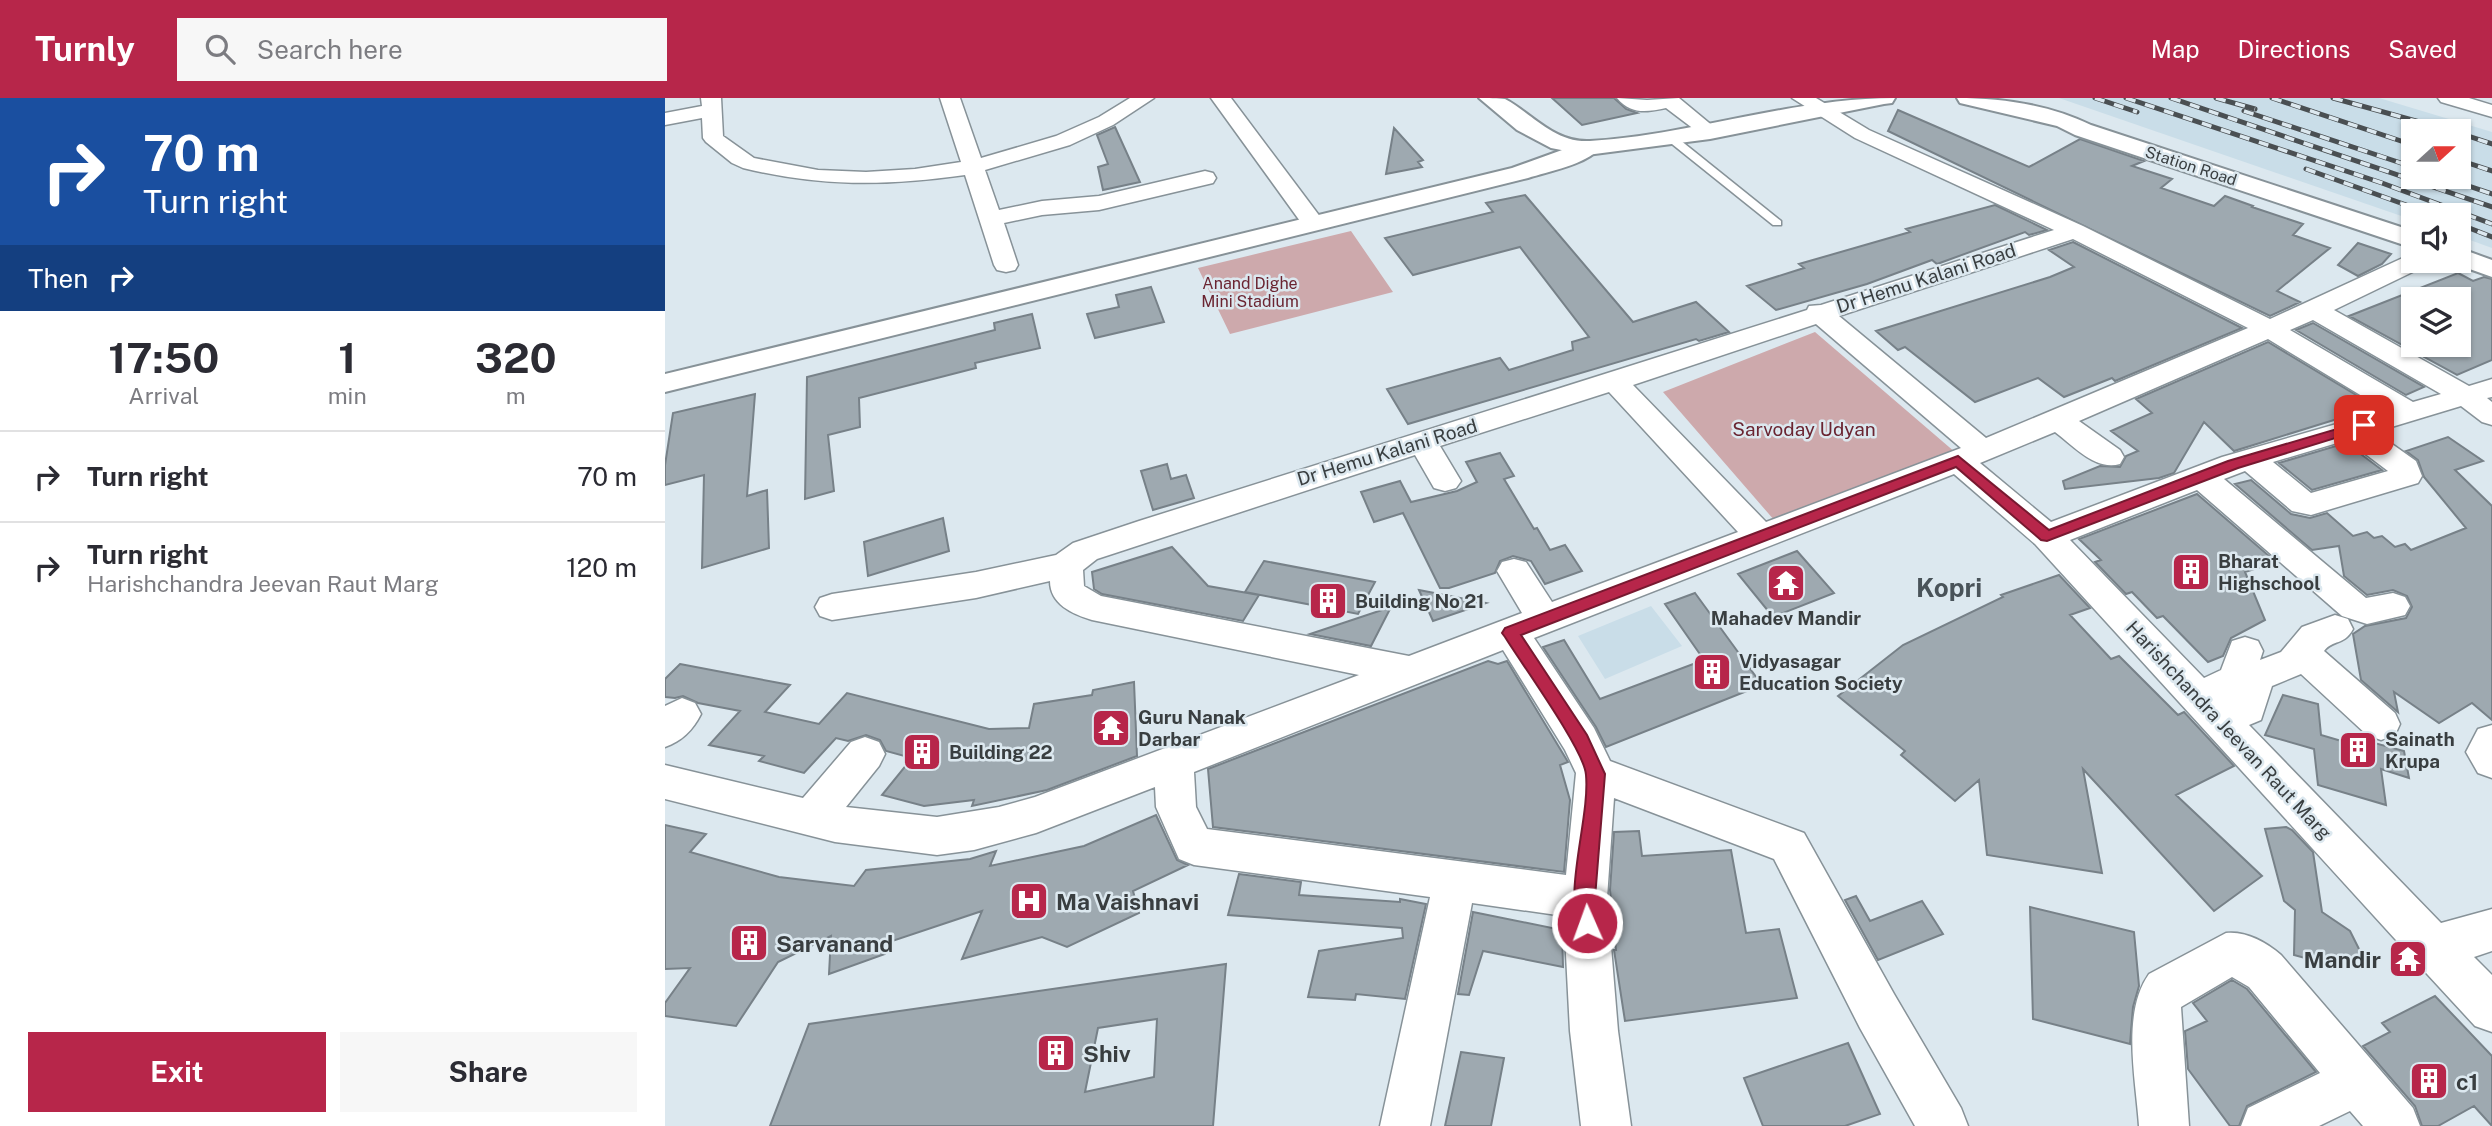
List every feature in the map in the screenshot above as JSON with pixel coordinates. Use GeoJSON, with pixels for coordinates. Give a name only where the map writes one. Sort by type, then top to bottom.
{"type":"FeatureCollection","features":[{"type":"Feature","properties":{"kind":"main road"},"geometry":{"type":"LineString","coordinates":[[1505,103],[1525,125],[1559,143],[1587,148],[1721,130],[1810,104],[1884,98]]}},
{"type":"Feature","properties":{"kind":"main road","name":"Station Road"},"geometry":{"type":"LineString","coordinates":[[1968,98],[2065,121],[2083,130],[2315,202],[2401,235]]}},
{"type":"Feature","properties":{"kind":"main road"},"geometry":{"type":"LineString","coordinates":[[665,383],[1520,173],[1553,163],[1587,148]]}},
{"type":"Feature","properties":{"kind":"main road"},"geometry":{"type":"LineString","coordinates":[[2315,202],[2401,227]]}},
{"type":"Feature","properties":{"kind":"main road"},"geometry":{"type":"LineString","coordinates":[[2471,250],[2492,258]]}},
{"type":"Feature","properties":{"kind":"main road"},"geometry":{"type":"LineString","coordinates":[[2471,261],[2492,269]]}},
{"type":"Feature","properties":{"kind":"street"},"geometry":{"type":"LineString","coordinates":[[950,98],[1006,265]]}},
{"type":"Feature","properties":{"kind":"street"},"geometry":{"type":"LineString","coordinates":[[665,118],[710,104],[713,138],[744,161],[801,175],[877,179],[972,167],[1048,146],[1117,117],[1144,98]]}},
{"type":"Feature","properties":{"kind":"street"},"geometry":{"type":"LineString","coordinates":[[1221,98],[1313,223]]}},
{"type":"Feature","properties":{"kind":"street"},"geometry":{"type":"LineString","coordinates":[[1627,98],[1644,107],[1670,101],[1721,130]]}},
{"type":"Feature","properties":{"kind":"street"},"geometry":{"type":"LineString","coordinates":[[1693,98],[1721,130]]}},
{"type":"Feature","properties":{"kind":"street"},"geometry":{"type":"LineString","coordinates":[[2448,98],[2492,111]]}},
{"type":"Feature","properties":{"kind":"street"},"geometry":{"type":"LineString","coordinates":[[1810,104],[1862,134],[2075,231],[2268,328],[2408,411]]}},
{"type":"Feature","properties":{"kind":"street"},"geometry":{"type":"LineString","coordinates":[[990,219],[1042,208],[1099,203],[1205,178]]}},
{"type":"Feature","properties":{"kind":"street","name":"Dr Hemu Kalani Road"},"geometry":{"type":"LineString","coordinates":[[832,607],[976,584],[1066,565],[1085,551],[2075,231]]}},
{"type":"Feature","properties":{"kind":"street"},"geometry":{"type":"LineString","coordinates":[[665,782],[813,817],[891,832],[939,836],[988,829],[1036,815],[1970,456],[2315,310],[2401,268]]}},
{"type":"Feature","properties":{"kind":"street"},"geometry":{"type":"LineString","coordinates":[[2315,310],[2484,398]]}},
{"type":"Feature","properties":{"kind":"street","name":"Harishchandra Jeevan Raut Marg"},"geometry":{"type":"LineString","coordinates":[[1818,313],[1970,456],[2492,1009]]}},
{"type":"Feature","properties":{"kind":"street"},"geometry":{"type":"LineString","coordinates":[[1614,381],[1760,536]]}},
{"type":"Feature","properties":{"kind":"street"},"geometry":{"type":"LineString","coordinates":[[2047,536],[2242,462],[2408,411],[2484,398]]}},
{"type":"Feature","properties":{"kind":"street"},"geometry":{"type":"LineString","coordinates":[[2057,419],[2109,457]]}},
{"type":"Feature","properties":{"kind":"street"},"geometry":{"type":"LineString","coordinates":[[2242,462],[2303,503],[2407,476],[2405,468],[2358,427]]}},
{"type":"Feature","properties":{"kind":"street"},"geometry":{"type":"LineString","coordinates":[[2358,427],[2428,474]]}},
{"type":"Feature","properties":{"kind":"street"},"geometry":{"type":"LineString","coordinates":[[1422,441],[1445,481]]}},
{"type":"Feature","properties":{"kind":"street"},"geometry":{"type":"LineString","coordinates":[[2242,462],[2312,531]]}},
{"type":"Feature","properties":{"kind":"street"},"geometry":{"type":"LineString","coordinates":[[2196,478],[2282,561]]}},
{"type":"Feature","properties":{"kind":"street"},"geometry":{"type":"LineString","coordinates":[[2196,478],[2354,607],[2367,611],[2392,606]]}},
{"type":"Feature","properties":{"kind":"street"},"geometry":{"type":"LineString","coordinates":[[1066,565],[1067,592],[1092,607],[1411,671]]}},
{"type":"Feature","properties":{"kind":"street"},"geometry":{"type":"LineString","coordinates":[[1514,571],[1527,626],[1596,774],[1585,898],[1594,1031],[1606,1126]]}},
{"type":"Feature","properties":{"kind":"street"},"geometry":{"type":"LineString","coordinates":[[2209,709],[2248,709],[2255,681],[2259,676],[2294,662],[2315,636],[2335,629]]}},
{"type":"Feature","properties":{"kind":"street"},"geometry":{"type":"LineString","coordinates":[[2209,709],[2236,679],[2245,652]]}},
{"type":"Feature","properties":{"kind":"street"},"geometry":{"type":"LineString","coordinates":[[2303,654],[2381,724]]}},
{"type":"Feature","properties":{"kind":"street"},"geometry":{"type":"LineString","coordinates":[[2492,741],[2486,752],[2492,761]]}},
{"type":"Feature","properties":{"kind":"street"},"geometry":{"type":"LineString","coordinates":[[813,817],[865,754]]}},
{"type":"Feature","properties":{"kind":"street"},"geometry":{"type":"LineString","coordinates":[[1173,762],[1176,807],[1194,846],[1585,898]]}},
{"type":"Feature","properties":{"kind":"street"},"geometry":{"type":"LineString","coordinates":[[1596,774],[1789,846],[1877,1011],[1943,1126]]}},
{"type":"Feature","properties":{"kind":"street"},"geometry":{"type":"LineString","coordinates":[[1405,1126],[1455,881]]}},
{"type":"Feature","properties":{"kind":"street"},"geometry":{"type":"LineString","coordinates":[[2433,947],[2492,930]]}},
{"type":"Feature","properties":{"kind":"street"},"geometry":{"type":"LineString","coordinates":[[2164,1126],[2156,1014],[2159,999],[2165,990],[2226,955],[2236,953],[2250,958],[2265,971],[2395,1126]]}},
{"type":"Feature","properties":{"kind":"street"},"geometry":{"type":"LineString","coordinates":[[2266,1126],[2357,1081]]}},
{"type":"Feature","properties":{"kind":"lane"},"geometry":{"type":"LineString","coordinates":[[1671,138],[1777,223]]}},
{"type":"Feature","properties":{"kind":"shaded area"},"geometry":{"type":"Polygon","coordinates":[[[2059,98],[2379,98],[2449,119],[2401,119],[2401,189],[2471,189],[2471,126],[2492,132],[2492,248],[2471,240],[2471,203],[2401,203],[2401,216],[2059,98]]]}},
{"type":"Feature","properties":{"kind":"shaded area"},"geometry":{"type":"Polygon","coordinates":[[[1651,606],[1682,646],[1605,679],[1578,636],[1651,606]]]}},
{"type":"Feature","properties":{"kind":"green space","name":"Anand Dighe Mini Stadium"},"geometry":{"type":"Polygon","coordinates":[[[1351,231],[1393,292],[1230,334],[1198,268],[1351,231]]]}},
{"type":"Feature","properties":{"kind":"green space","name":"Sarvoday Udyan"},"geometry":{"type":"Polygon","coordinates":[[[1815,332],[1956,453],[1781,528],[1663,392],[1815,332]]]}},
{"type":"Feature","properties":{"kind":"building"},"geometry":{"type":"Polygon","coordinates":[[[1552,98],[1614,98],[1626,109],[1637,113],[1582,125],[1552,98]]]}},
{"type":"Feature","properties":{"kind":"building"},"geometry":{"type":"Polygon","coordinates":[[[1898,110],[2029,167],[2080,139],[2144,161],[2132,166],[2172,179],[2161,188],[2214,206],[2225,196],[2303,224],[2293,235],[2330,248],[2277,291],[2300,302],[2270,316],[1888,131],[1898,110]]]}},
{"type":"Feature","properties":{"kind":"building"},"geometry":{"type":"Polygon","coordinates":[[[1115,127],[1140,182],[1103,190],[1098,167],[1108,164],[1097,135],[1115,127]]]}},
{"type":"Feature","properties":{"kind":"building"},"geometry":{"type":"Polygon","coordinates":[[[1394,128],[1423,160],[1418,162],[1422,167],[1386,174],[1394,128]]]}},
{"type":"Feature","properties":{"kind":"building"},"geometry":{"type":"Polygon","coordinates":[[[1525,195],[1633,322],[1696,302],[1729,332],[1699,341],[1696,339],[1408,424],[1387,389],[1500,358],[1509,370],[1573,350],[1572,342],[1589,337],[1520,247],[1413,275],[1385,238],[1493,212],[1486,203],[1525,195]]]}},
{"type":"Feature","properties":{"kind":"building"},"geometry":{"type":"Polygon","coordinates":[[[1995,205],[2047,230],[2029,235],[2025,232],[1937,264],[1932,260],[1867,284],[1776,310],[1747,286],[1804,268],[1799,264],[1910,232],[1906,229],[1995,205]]]}},
{"type":"Feature","properties":{"kind":"building"},"geometry":{"type":"Polygon","coordinates":[[[2073,242],[2242,328],[2115,381],[2112,378],[2064,397],[2038,378],[1975,402],[1905,347],[1898,350],[1876,331],[2050,277],[2074,267],[2049,250],[2073,242]]]}},
{"type":"Feature","properties":{"kind":"building"},"geometry":{"type":"Polygon","coordinates":[[[2358,243],[2391,254],[2382,264],[2358,276],[2338,265],[2358,243]]]}},
{"type":"Feature","properties":{"kind":"building"},"geometry":{"type":"Polygon","coordinates":[[[2458,273],[2473,281],[2484,277],[2492,279],[2492,360],[2457,375],[2424,357],[2471,357],[2471,287],[2423,287],[2458,273]]]}},
{"type":"Feature","properties":{"kind":"building"},"geometry":{"type":"Polygon","coordinates":[[[1151,287],[1164,322],[1095,338],[1087,314],[1119,307],[1116,295],[1151,287]]]}},
{"type":"Feature","properties":{"kind":"building"},"geometry":{"type":"Polygon","coordinates":[[[2401,295],[2401,344],[2349,316],[2401,295]]]}},
{"type":"Feature","properties":{"kind":"building"},"geometry":{"type":"Polygon","coordinates":[[[1032,314],[1040,348],[975,363],[976,368],[859,398],[860,427],[828,435],[834,491],[805,499],[807,377],[995,330],[994,323],[1032,314]]]}},
{"type":"Feature","properties":{"kind":"building"},"geometry":{"type":"Polygon","coordinates":[[[2313,323],[2424,387],[2406,395],[2296,330],[2313,323]]]}},
{"type":"Feature","properties":{"kind":"building"},"geometry":{"type":"Polygon","coordinates":[[[2268,342],[2376,407],[2234,451],[2204,422],[2174,473],[2159,478],[2065,489],[2063,481],[2100,466],[2120,467],[2126,456],[2138,451],[2111,431],[2152,413],[2136,399],[2268,342]]]}},
{"type":"Feature","properties":{"kind":"building"},"geometry":{"type":"Polygon","coordinates":[[[755,394],[747,496],[767,490],[769,548],[702,568],[704,475],[665,485],[665,465],[673,413],[755,394]]]}},
{"type":"Feature","properties":{"kind":"building"},"geometry":{"type":"Polygon","coordinates":[[[2448,437],[2483,461],[2455,470],[2492,506],[2492,720],[2472,703],[2439,723],[2394,692],[2398,712],[2361,680],[2353,634],[2365,626],[2406,618],[2412,607],[2407,596],[2393,590],[2367,595],[2344,576],[2339,546],[2312,550],[2235,484],[2251,480],[2291,514],[2310,518],[2327,513],[2353,536],[2367,532],[2374,538],[2382,536],[2395,547],[2405,544],[2411,550],[2466,528],[2424,477],[2418,460],[2406,451],[2448,437]]]}},
{"type":"Feature","properties":{"kind":"building"},"geometry":{"type":"Polygon","coordinates":[[[2346,443],[2382,470],[2312,490],[2279,463],[2346,443]]]}},
{"type":"Feature","properties":{"kind":"building"},"geometry":{"type":"Polygon","coordinates":[[[1500,453],[1514,476],[1504,479],[1534,529],[1537,528],[1550,550],[1565,545],[1582,571],[1545,584],[1531,561],[1513,556],[1500,561],[1495,573],[1449,588],[1440,588],[1403,513],[1374,522],[1361,492],[1400,481],[1411,502],[1457,491],[1477,482],[1466,462],[1500,453]]]}},
{"type":"Feature","properties":{"kind":"building"},"geometry":{"type":"Polygon","coordinates":[[[1167,464],[1171,479],[1186,475],[1194,498],[1153,510],[1141,471],[1167,464]]]}},
{"type":"Feature","properties":{"kind":"building"},"geometry":{"type":"Polygon","coordinates":[[[2197,494],[2276,562],[2245,572],[2265,620],[2231,638],[2223,656],[2208,662],[2163,616],[2157,618],[2132,592],[2126,594],[2095,562],[2101,560],[2079,539],[2197,494]]]}},
{"type":"Feature","properties":{"kind":"building"},"geometry":{"type":"Polygon","coordinates":[[[943,518],[949,551],[868,576],[864,542],[943,518]]]}},
{"type":"Feature","properties":{"kind":"building"},"geometry":{"type":"Polygon","coordinates":[[[1172,547],[1208,586],[1259,595],[1243,621],[1102,594],[1094,589],[1092,572],[1172,547]]]}},
{"type":"Feature","properties":{"kind":"building","name":"Mahadev Mandir"},"geometry":{"type":"Polygon","coordinates":[[[1797,551],[1834,593],[1773,617],[1738,574],[1797,551]]]}},
{"type":"Feature","properties":{"kind":"building"},"geometry":{"type":"Polygon","coordinates":[[[1264,561],[1375,582],[1358,614],[1245,592],[1264,561]]]}},
{"type":"Feature","properties":{"kind":"building"},"geometry":{"type":"Polygon","coordinates":[[[2059,575],[2090,608],[2070,615],[2111,659],[2119,656],[2178,715],[2184,712],[2234,766],[2176,795],[2262,876],[2214,911],[2083,769],[2102,873],[1987,855],[1979,780],[1955,801],[1901,755],[1905,751],[1838,696],[1903,645],[2003,597],[2001,595],[2059,575]]]}},
{"type":"Feature","properties":{"kind":"building"},"geometry":{"type":"Polygon","coordinates":[[[1419,590],[1486,603],[1433,621],[1419,590]]]}},
{"type":"Feature","properties":{"kind":"building","name":"Vidyasagar Education Society"},"geometry":{"type":"Polygon","coordinates":[[[1695,593],[1762,685],[1606,747],[1596,727],[1543,647],[1564,640],[1600,699],[1704,660],[1665,604],[1695,593]]]}},
{"type":"Feature","properties":{"kind":"building"},"geometry":{"type":"Polygon","coordinates":[[[1391,607],[1371,646],[1310,634],[1391,607]]]}},
{"type":"Feature","properties":{"kind":"building"},"geometry":{"type":"Polygon","coordinates":[[[1488,661],[1498,664],[1507,661],[1568,762],[1560,765],[1570,800],[1564,872],[1213,827],[1208,769],[1488,661]]]}},
{"type":"Feature","properties":{"kind":"building"},"geometry":{"type":"Polygon","coordinates":[[[680,664],[790,685],[765,712],[819,724],[847,693],[989,729],[1029,728],[1034,704],[1092,695],[1093,690],[1134,682],[1137,756],[1047,790],[972,806],[974,800],[924,806],[882,795],[912,758],[886,751],[880,740],[866,735],[848,741],[836,738],[804,773],[759,761],[764,756],[709,745],[740,711],[698,703],[683,696],[665,697],[665,679],[680,664]]]}},
{"type":"Feature","properties":{"kind":"building","name":"Sainath Krupa"},"geometry":{"type":"Polygon","coordinates":[[[2283,695],[2318,704],[2321,735],[2372,750],[2371,742],[2404,751],[2409,778],[2381,769],[2386,805],[2318,785],[2314,749],[2265,735],[2283,695]]]}},
{"type":"Feature","properties":{"kind":"building"},"geometry":{"type":"Polygon","coordinates":[[[1156,815],[1177,860],[1188,865],[1133,891],[1139,913],[1067,947],[1042,937],[962,959],[982,911],[892,941],[885,954],[829,974],[831,936],[778,962],[736,1026],[665,1016],[665,1003],[690,968],[665,969],[665,825],[706,834],[690,852],[779,877],[854,886],[866,870],[970,859],[996,851],[990,866],[1084,846],[1156,815]]]}},
{"type":"Feature","properties":{"kind":"building"},"geometry":{"type":"Polygon","coordinates":[[[2286,827],[2313,852],[2322,912],[2350,931],[2362,955],[2345,969],[2294,955],[2295,910],[2284,901],[2265,829],[2286,827]]]}},
{"type":"Feature","properties":{"kind":"building"},"geometry":{"type":"Polygon","coordinates":[[[1639,831],[1642,856],[1731,850],[1746,933],[1779,929],[1797,998],[1625,1021],[1614,950],[1610,890],[1614,832],[1639,831]]]}},
{"type":"Feature","properties":{"kind":"building"},"geometry":{"type":"Polygon","coordinates":[[[1239,874],[1301,882],[1299,895],[1400,902],[1400,899],[1426,904],[1405,999],[1356,994],[1355,1000],[1308,997],[1319,951],[1403,938],[1402,928],[1228,915],[1239,874]]]}},
{"type":"Feature","properties":{"kind":"building"},"geometry":{"type":"Polygon","coordinates":[[[1856,896],[1870,921],[1922,901],[1943,934],[1878,960],[1845,900],[1856,896]]]}},
{"type":"Feature","properties":{"kind":"building"},"geometry":{"type":"Polygon","coordinates":[[[2030,907],[2134,932],[2139,986],[2133,1007],[2130,1044],[2033,1019],[2030,907]]]}},
{"type":"Feature","properties":{"kind":"building"},"geometry":{"type":"Polygon","coordinates":[[[1473,912],[1562,930],[1563,967],[1483,951],[1469,995],[1458,994],[1473,912]]]}},
{"type":"Feature","properties":{"kind":"building"},"geometry":{"type":"Polygon","coordinates":[[[1226,964],[1213,1126],[770,1126],[809,1024],[1226,964]],[[1157,1019],[1098,1028],[1085,1092],[1154,1077],[1157,1019]]]}},
{"type":"Feature","properties":{"kind":"building"},"geometry":{"type":"Polygon","coordinates":[[[2232,980],[2247,989],[2316,1072],[2247,1106],[2239,1126],[2230,1126],[2188,1069],[2185,1031],[2207,1021],[2193,1003],[2232,980]]]}},
{"type":"Feature","properties":{"kind":"building","name":"c1"},"geometry":{"type":"Polygon","coordinates":[[[2435,996],[2492,1056],[2492,1126],[2474,1106],[2438,1126],[2422,1126],[2415,1106],[2363,1046],[2390,1032],[2382,1023],[2435,996]]]}},
{"type":"Feature","properties":{"kind":"building"},"geometry":{"type":"Polygon","coordinates":[[[1848,1043],[1880,1114],[1845,1126],[1763,1126],[1744,1078],[1848,1043]]]}},
{"type":"Feature","properties":{"kind":"building"},"geometry":{"type":"Polygon","coordinates":[[[1461,1052],[1504,1058],[1491,1126],[1445,1126],[1461,1052]]]}},
{"type":"Feature","properties":{"kind":"railway"},"geometry":{"type":"LineString","coordinates":[[2095,98],[2137,112]]}},
{"type":"Feature","properties":{"kind":"railway"},"geometry":{"type":"LineString","coordinates":[[2126,98],[2382,183],[2492,224]]}},
{"type":"Feature","properties":{"kind":"railway"},"geometry":{"type":"LineString","coordinates":[[2171,98],[2492,207]]}},
{"type":"Feature","properties":{"kind":"railway"},"geometry":{"type":"LineString","coordinates":[[2216,98],[2255,109]]}},
{"type":"Feature","properties":{"kind":"railway"},"geometry":{"type":"LineString","coordinates":[[2272,98],[2401,141]]}},
{"type":"Feature","properties":{"kind":"railway"},"geometry":{"type":"LineString","coordinates":[[2333,98],[2409,119]]}},
{"type":"Feature","properties":{"kind":"railway"},"geometry":{"type":"LineString","coordinates":[[2244,111],[2401,163]]}},
{"type":"Feature","properties":{"kind":"railway"},"geometry":{"type":"LineString","coordinates":[[2471,137],[2492,144]]}},
{"type":"Feature","properties":{"kind":"railway"},"geometry":{"type":"LineString","coordinates":[[2471,164],[2492,171]]}},
{"type":"Feature","properties":{"kind":"railway"},"geometry":{"type":"LineString","coordinates":[[2306,169],[2401,203]]}},
{"type":"Feature","properties":{"kind":"railway"},"geometry":{"type":"LineString","coordinates":[[2471,187],[2492,194]]}},
{"type":"Feature","properties":{"kind":"railway"},"geometry":{"type":"LineString","coordinates":[[2471,229],[2492,237]]}},
{"type":"Feature","properties":{"kind":"place","name":"Bharat Highschool"},"geometry":{"type":"Point","coordinates":[2191,572]}},
{"type":"Feature","properties":{"kind":"place","name":"Mahadev Mandir"},"geometry":{"type":"Point","coordinates":[1786,583]}},
{"type":"Feature","properties":{"kind":"place","name":"Building No 21"},"geometry":{"type":"Point","coordinates":[1328,601]}},
{"type":"Feature","properties":{"kind":"place","name":"Vidyasagar Education Society"},"geometry":{"type":"Point","coordinates":[1712,672]}},
{"type":"Feature","properties":{"kind":"place","name":"Guru Nanak Darbar"},"geometry":{"type":"Point","coordinates":[1111,728]}},
{"type":"Feature","properties":{"kind":"place","name":"Sainath Krupa"},"geometry":{"type":"Point","coordinates":[2358,750]}},
{"type":"Feature","properties":{"kind":"place","name":"Building 22"},"geometry":{"type":"Point","coordinates":[922,752]}},
{"type":"Feature","properties":{"kind":"place","name":"Ma Vaishnavi"},"geometry":{"type":"Point","coordinates":[1029,901]}},
{"type":"Feature","properties":{"kind":"place","name":"Sarvanand"},"geometry":{"type":"Point","coordinates":[749,943]}},
{"type":"Feature","properties":{"kind":"place","name":"Mandir"},"geometry":{"type":"Point","coordinates":[2408,959]}},
{"type":"Feature","properties":{"kind":"place","name":"Shiv"},"geometry":{"type":"Point","coordinates":[1056,1053]}},
{"type":"Feature","properties":{"kind":"place","name":"c1"},"geometry":{"type":"Point","coordinates":[2429,1081]}},
{"type":"Feature","properties":{"kind":"district","name":"Kopri"},"geometry":{"type":"Point","coordinates":[1949,587]}},
{"type":"Feature","properties":{"kind":"route"},"geometry":{"type":"LineString","coordinates":[[1587,923],[1585,898],[1596,774],[1580,740],[1511,633],[1958,461],[2047,536],[2233,464],[2364,425]]}}]}
